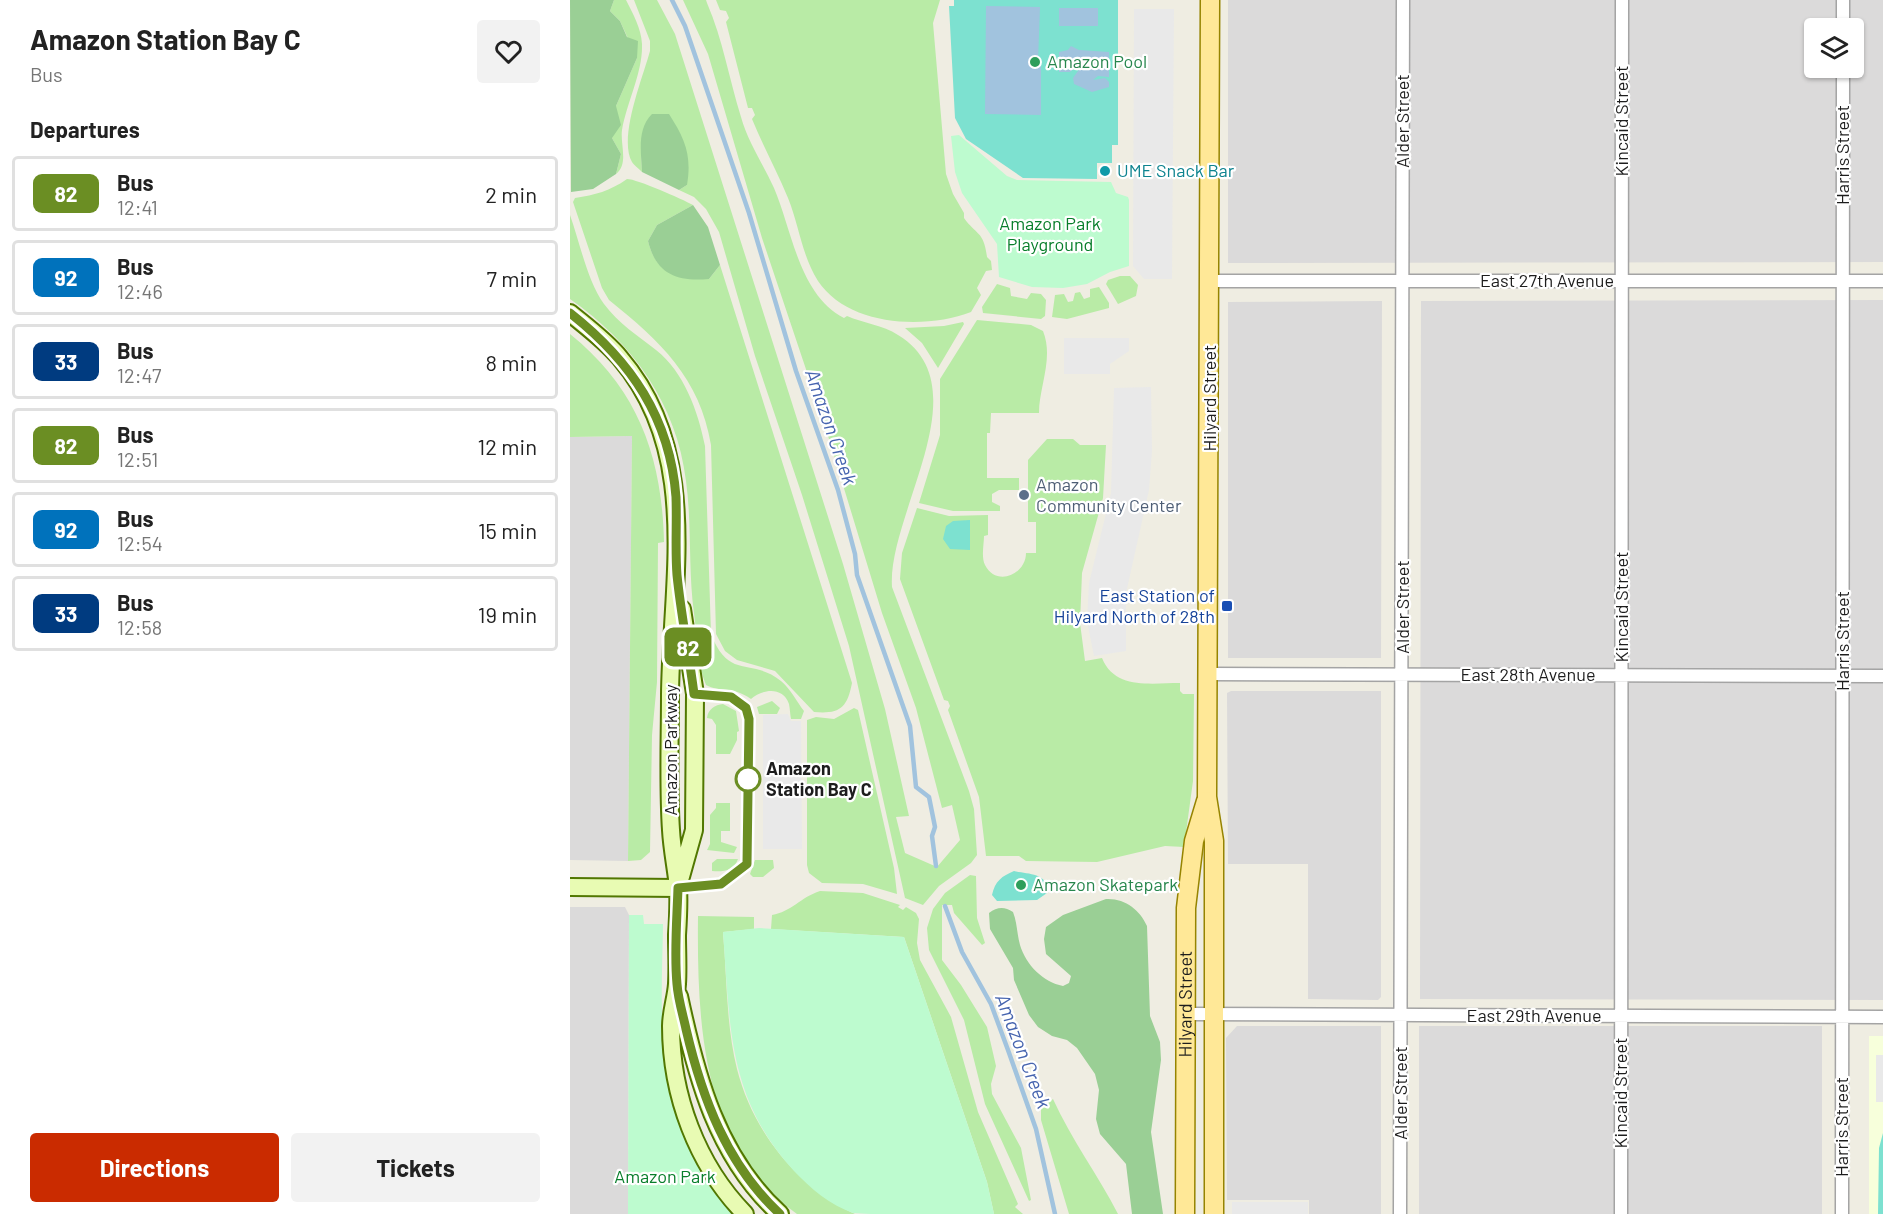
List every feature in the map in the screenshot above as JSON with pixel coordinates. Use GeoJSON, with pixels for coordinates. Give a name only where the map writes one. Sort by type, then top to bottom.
{"type":"FeatureCollection","features":[{"type":"Feature","properties":{"kind":"main road","name":"Hilyard Street"},"geometry":{"type":"LineString","coordinates":[[1210,0],[1207,797],[1214,841],[1214,1214]]}},
{"type":"Feature","properties":{"kind":"main road","name":"Amazon Parkway"},"geometry":{"type":"LineString","coordinates":[[570,313],[620,357],[641,387],[658,421],[670,457],[676,496],[677,575],[670,693],[671,828],[678,888],[677,984],[671,1024],[675,1083],[687,1122],[708,1165],[734,1203],[745,1214]]}},
{"type":"Feature","properties":{"kind":"main road","name":"Amazon Parkway"},"geometry":{"type":"LineString","coordinates":[[677,575],[694,694],[694,830],[678,888]]}},
{"type":"Feature","properties":{"kind":"main road","name":"Hilyard Street"},"geometry":{"type":"LineString","coordinates":[[1185,1214],[1186,908],[1194,841],[1207,797]]}},
{"type":"Feature","properties":{"kind":"main road"},"geometry":{"type":"LineString","coordinates":[[570,887],[678,888]]}},
{"type":"Feature","properties":{"kind":"main road","name":"Amazon Parkway"},"geometry":{"type":"LineString","coordinates":[[677,984],[697,1075],[705,1099],[732,1154],[748,1179],[780,1214]]}},
{"type":"Feature","properties":{"kind":"street","name":"Alder Street"},"geometry":{"type":"LineString","coordinates":[[1400,1214],[1403,675],[1402,0]]}},
{"type":"Feature","properties":{"kind":"street","name":"Kincaid Street"},"geometry":{"type":"LineString","coordinates":[[1621,1214],[1622,0]]}},
{"type":"Feature","properties":{"kind":"street"},"geometry":{"type":"LineString","coordinates":[[1843,0],[1843,18]]}},
{"type":"Feature","properties":{"kind":"street","name":"Harris Street"},"geometry":{"type":"LineString","coordinates":[[1842,1214],[1843,78]]}},
{"type":"Feature","properties":{"kind":"street","name":"East 27th Avenue"},"geometry":{"type":"LineString","coordinates":[[1210,281],[1883,281]]}},
{"type":"Feature","properties":{"kind":"street","name":"East 28th Avenue"},"geometry":{"type":"LineString","coordinates":[[1209,674],[1883,676]]}},
{"type":"Feature","properties":{"kind":"street","name":"East 29th Avenue"},"geometry":{"type":"LineString","coordinates":[[1186,1014],[1883,1017]]}},
{"type":"Feature","properties":{"kind":"shaded area","name":"Amazon Pool"},"geometry":{"type":"Polygon","coordinates":[[[954,0],[1118,0],[1118,145],[1112,145],[1112,163],[1097,163],[1097,179],[1023,178],[966,139],[955,118],[949,6],[954,6],[954,0]]]}},
{"type":"Feature","properties":{"kind":"shaded area"},"geometry":{"type":"Polygon","coordinates":[[[1228,0],[1883,0],[1883,262],[1228,263],[1228,0]]]}},
{"type":"Feature","properties":{"kind":"shaded area"},"geometry":{"type":"Polygon","coordinates":[[[986,6],[1040,7],[1038,62],[1041,63],[1041,115],[985,114],[986,6]]]}},
{"type":"Feature","properties":{"kind":"shaded area"},"geometry":{"type":"Polygon","coordinates":[[[1059,8],[1098,8],[1098,26],[1059,26],[1059,8]]]}},
{"type":"Feature","properties":{"kind":"shaded area"},"geometry":{"type":"Polygon","coordinates":[[[1134,9],[1174,9],[1172,279],[1144,279],[1133,266],[1134,9]]]}},
{"type":"Feature","properties":{"kind":"shaded area"},"geometry":{"type":"Polygon","coordinates":[[[1071,46],[1079,50],[1109,52],[1109,77],[1098,76],[1093,80],[1105,78],[1109,82],[1109,87],[1092,92],[1074,84],[1073,78],[1083,64],[1078,64],[1070,72],[1059,72],[1059,52],[1068,50],[1071,46]]]}},
{"type":"Feature","properties":{"kind":"shaded area"},"geometry":{"type":"Polygon","coordinates":[[[1883,300],[1883,1000],[1420,999],[1421,301],[1883,300]]]}},
{"type":"Feature","properties":{"kind":"shaded area"},"geometry":{"type":"Polygon","coordinates":[[[1382,301],[1381,658],[1228,658],[1228,302],[1382,301]]]}},
{"type":"Feature","properties":{"kind":"shaded area"},"geometry":{"type":"Polygon","coordinates":[[[1064,338],[1129,338],[1129,351],[1110,364],[1110,374],[1064,374],[1064,338]]]}},
{"type":"Feature","properties":{"kind":"shaded area"},"geometry":{"type":"Polygon","coordinates":[[[1151,387],[1152,451],[1149,490],[1126,593],[1126,651],[1094,656],[1087,621],[1089,583],[1111,493],[1114,388],[1151,387]]]}},
{"type":"Feature","properties":{"kind":"shaded area"},"geometry":{"type":"Polygon","coordinates":[[[632,436],[628,861],[570,860],[570,437],[632,436]]]}},
{"type":"Feature","properties":{"kind":"shaded area"},"geometry":{"type":"Polygon","coordinates":[[[970,520],[970,550],[950,549],[943,539],[946,526],[953,521],[970,520]]]}},
{"type":"Feature","properties":{"kind":"shaded area"},"geometry":{"type":"Polygon","coordinates":[[[1231,691],[1381,691],[1381,997],[1378,1000],[1308,999],[1308,864],[1228,864],[1227,693],[1231,691]]]}},
{"type":"Feature","properties":{"kind":"shaded area"},"geometry":{"type":"Polygon","coordinates":[[[788,714],[791,721],[801,721],[802,849],[763,849],[763,715],[788,714]]]}},
{"type":"Feature","properties":{"kind":"shaded area","name":"Amazon Skatepark"},"geometry":{"type":"Polygon","coordinates":[[[1014,871],[1042,878],[1047,886],[1047,893],[1037,900],[997,901],[992,895],[995,886],[1003,877],[1014,871]]]}},
{"type":"Feature","properties":{"kind":"shaded area"},"geometry":{"type":"Polygon","coordinates":[[[570,907],[625,907],[629,915],[628,1214],[570,1214],[570,907]]]}},
{"type":"Feature","properties":{"kind":"shaded area"},"geometry":{"type":"Polygon","coordinates":[[[1237,1026],[1381,1026],[1381,1214],[1309,1214],[1309,1200],[1227,1200],[1226,1038],[1237,1026]]]}},
{"type":"Feature","properties":{"kind":"shaded area"},"geometry":{"type":"Polygon","coordinates":[[[1419,1026],[1822,1026],[1822,1214],[1419,1214],[1419,1026]]]}},
{"type":"Feature","properties":{"kind":"shaded area"},"geometry":{"type":"Polygon","coordinates":[[[1869,1036],[1883,1036],[1883,1214],[1869,1214],[1869,1036]]]}},
{"type":"Feature","properties":{"kind":"shaded area"},"geometry":{"type":"Polygon","coordinates":[[[1876,1055],[1883,1055],[1883,1102],[1876,1102],[1876,1055]]]}},
{"type":"Feature","properties":{"kind":"shaded area"},"geometry":{"type":"Polygon","coordinates":[[[1883,1133],[1883,1214],[1878,1214],[1879,1148],[1883,1133]]]}},
{"type":"Feature","properties":{"kind":"shaded area"},"geometry":{"type":"Polygon","coordinates":[[[1232,1202],[1308,1202],[1308,1214],[1232,1214],[1232,1202]]]}},
{"type":"Feature","properties":{"kind":"green space"},"geometry":{"type":"Polygon","coordinates":[[[570,0],[614,0],[610,11],[620,21],[627,37],[638,41],[637,58],[616,106],[621,125],[612,138],[621,154],[616,174],[593,189],[571,192],[570,0]]]}},
{"type":"Feature","properties":{"kind":"green space"},"geometry":{"type":"Polygon","coordinates":[[[614,0],[626,0],[638,27],[642,44],[640,65],[622,130],[622,165],[616,174],[621,154],[612,138],[616,106],[637,58],[620,21],[610,11],[614,0]]]}},
{"type":"Feature","properties":{"kind":"green space"},"geometry":{"type":"Polygon","coordinates":[[[634,0],[657,0],[675,34],[843,564],[885,709],[909,816],[896,817],[905,853],[937,867],[960,840],[952,805],[942,808],[916,708],[882,613],[825,426],[762,238],[708,54],[683,0],[706,0],[744,126],[774,188],[799,260],[817,294],[829,308],[844,318],[847,316],[898,335],[922,358],[932,386],[932,418],[925,453],[894,557],[892,587],[969,791],[974,809],[977,855],[971,863],[939,886],[923,905],[905,898],[849,646],[802,495],[755,356],[719,232],[706,209],[694,197],[679,190],[687,185],[641,151],[642,172],[632,162],[628,151],[633,107],[650,51],[650,41],[634,0]]]}},
{"type":"Feature","properties":{"kind":"green space"},"geometry":{"type":"Polygon","coordinates":[[[716,0],[940,0],[933,23],[946,174],[953,194],[964,213],[964,218],[984,242],[992,270],[986,271],[977,288],[981,295],[971,312],[931,321],[888,320],[848,307],[831,296],[818,281],[804,251],[788,198],[752,119],[755,115],[752,108],[748,108],[726,22],[729,18],[726,11],[720,10],[716,0]]]}},
{"type":"Feature","properties":{"kind":"green space"},"geometry":{"type":"Polygon","coordinates":[[[652,114],[669,114],[686,148],[689,165],[687,185],[679,190],[642,172],[642,133],[652,114]]]}},
{"type":"Feature","properties":{"kind":"green space","name":"Amazon Park Playground"},"geometry":{"type":"Polygon","coordinates":[[[959,135],[1007,176],[1017,180],[1111,182],[1116,193],[1128,197],[1129,200],[1129,266],[1110,272],[1087,284],[1063,288],[1032,287],[999,277],[997,244],[962,193],[955,172],[951,136],[959,135]]]}},
{"type":"Feature","properties":{"kind":"green space"},"geometry":{"type":"Polygon","coordinates":[[[627,179],[670,194],[693,205],[657,225],[648,241],[652,253],[663,267],[678,274],[709,279],[720,265],[852,683],[847,699],[836,711],[814,712],[775,671],[737,660],[725,651],[716,634],[711,445],[706,421],[698,400],[675,363],[661,346],[609,300],[602,288],[573,202],[575,198],[602,192],[627,179]]]}},
{"type":"Feature","properties":{"kind":"green space"},"geometry":{"type":"Polygon","coordinates":[[[693,205],[708,227],[720,265],[709,279],[687,279],[670,274],[656,261],[648,241],[657,225],[693,205]]]}},
{"type":"Feature","properties":{"kind":"green space"},"geometry":{"type":"Polygon","coordinates":[[[570,215],[588,273],[604,304],[622,323],[666,359],[682,381],[694,406],[705,446],[711,634],[725,658],[733,663],[770,674],[781,681],[804,711],[801,719],[791,719],[786,698],[777,692],[766,691],[751,699],[738,692],[706,685],[698,650],[692,596],[688,498],[681,453],[673,426],[648,377],[613,335],[570,299],[570,215]]]}},
{"type":"Feature","properties":{"kind":"green space"},"geometry":{"type":"Polygon","coordinates":[[[1130,276],[1138,285],[1136,296],[1118,304],[1106,284],[1108,280],[1130,276]]]}},
{"type":"Feature","properties":{"kind":"green space"},"geometry":{"type":"Polygon","coordinates":[[[997,284],[1010,288],[1011,296],[1027,299],[1031,293],[1041,294],[1046,300],[1045,316],[1041,319],[983,313],[982,307],[997,284]]]}},
{"type":"Feature","properties":{"kind":"green space"},"geometry":{"type":"Polygon","coordinates":[[[1099,287],[1109,303],[1109,308],[1067,319],[1052,317],[1055,295],[1064,294],[1068,302],[1073,301],[1075,293],[1080,292],[1084,299],[1090,297],[1090,289],[1099,287]]]}},
{"type":"Feature","properties":{"kind":"green space"},"geometry":{"type":"Polygon","coordinates":[[[977,320],[1031,325],[1043,331],[1047,362],[1039,413],[991,413],[990,433],[987,433],[987,478],[1019,478],[1019,490],[999,490],[992,494],[992,502],[1000,506],[1000,511],[953,511],[919,503],[940,435],[940,379],[977,320]]]}},
{"type":"Feature","properties":{"kind":"green space"},"geometry":{"type":"Polygon","coordinates":[[[963,322],[964,324],[938,368],[922,343],[905,328],[944,326],[963,322]]]}},
{"type":"Feature","properties":{"kind":"green space"},"geometry":{"type":"Polygon","coordinates":[[[570,334],[593,355],[629,401],[642,426],[658,481],[664,542],[658,543],[657,682],[652,735],[650,852],[641,860],[628,861],[632,436],[570,437],[570,334]]]}},
{"type":"Feature","properties":{"kind":"green space"},"geometry":{"type":"Polygon","coordinates":[[[1047,439],[1073,439],[1080,445],[1106,445],[1103,498],[1082,573],[1080,623],[1085,661],[1102,658],[1108,668],[1125,680],[1146,684],[1180,683],[1180,691],[1183,694],[1194,694],[1193,781],[1184,847],[1165,846],[1097,862],[1026,861],[1019,856],[986,856],[979,797],[948,710],[950,706],[948,701],[944,700],[900,579],[902,553],[917,508],[949,516],[988,515],[988,535],[984,536],[983,550],[985,565],[996,576],[1010,576],[1016,572],[1025,561],[1026,553],[1036,553],[1036,522],[1028,522],[1028,460],[1047,439]]]}},
{"type":"Feature","properties":{"kind":"green space"},"geometry":{"type":"Polygon","coordinates":[[[772,701],[780,708],[777,714],[759,714],[757,707],[772,701]]]}},
{"type":"Feature","properties":{"kind":"green space"},"geometry":{"type":"Polygon","coordinates":[[[723,704],[736,711],[739,731],[730,754],[716,754],[716,725],[712,719],[707,718],[712,708],[723,704]]]}},
{"type":"Feature","properties":{"kind":"green space"},"geometry":{"type":"Polygon","coordinates":[[[854,708],[858,710],[894,868],[897,894],[863,884],[822,883],[809,873],[807,865],[807,720],[816,717],[834,719],[854,708]]]}},
{"type":"Feature","properties":{"kind":"green space"},"geometry":{"type":"Polygon","coordinates":[[[716,803],[730,803],[730,831],[721,831],[721,842],[737,847],[734,853],[707,850],[710,844],[710,815],[716,808],[716,803]]]}},
{"type":"Feature","properties":{"kind":"green space"},"geometry":{"type":"Polygon","coordinates":[[[717,859],[738,859],[728,870],[712,871],[712,863],[717,859]]]}},
{"type":"Feature","properties":{"kind":"green space"},"geometry":{"type":"Polygon","coordinates":[[[755,860],[773,860],[774,868],[763,877],[753,877],[750,874],[755,860]]]}},
{"type":"Feature","properties":{"kind":"green space"},"geometry":{"type":"Polygon","coordinates":[[[970,875],[976,876],[977,918],[985,943],[982,945],[954,913],[952,905],[942,905],[942,960],[961,985],[987,1027],[996,1066],[991,1084],[992,1094],[1021,1148],[1031,1200],[1029,1201],[985,1104],[964,1020],[929,950],[927,928],[933,909],[945,893],[970,875]]]}},
{"type":"Feature","properties":{"kind":"green space"},"geometry":{"type":"Polygon","coordinates":[[[820,891],[863,893],[900,905],[898,907],[903,910],[906,907],[916,913],[919,919],[917,943],[920,960],[951,1017],[978,1112],[1018,1204],[1015,1207],[1023,1214],[994,1214],[987,1182],[904,937],[771,929],[772,915],[785,911],[820,891]]]}},
{"type":"Feature","properties":{"kind":"green space"},"geometry":{"type":"Polygon","coordinates":[[[1106,899],[1113,899],[1131,906],[1147,926],[1150,1016],[1160,1042],[1161,1060],[1151,1132],[1163,1214],[1132,1214],[1126,1164],[1100,1134],[1096,1119],[1099,1090],[1095,1074],[1077,1048],[1067,1040],[1052,1036],[1038,1027],[1029,1015],[1014,980],[1013,968],[990,929],[989,913],[1001,908],[1013,912],[1020,945],[1026,959],[1042,977],[1063,986],[1069,983],[1071,976],[1046,954],[1044,939],[1046,927],[1063,915],[1106,899]]]}},
{"type":"Feature","properties":{"kind":"green space","name":"Amazon Park"},"geometry":{"type":"Polygon","coordinates":[[[629,915],[643,915],[644,924],[663,924],[662,1030],[668,1083],[674,1108],[694,1155],[736,1214],[628,1214],[629,915]]]}},
{"type":"Feature","properties":{"kind":"green space"},"geometry":{"type":"Polygon","coordinates":[[[698,916],[754,917],[754,929],[723,932],[733,1052],[744,1092],[766,1135],[780,1155],[814,1188],[855,1214],[797,1214],[765,1186],[741,1154],[723,1118],[711,1080],[700,998],[698,916]]]}},
{"type":"Feature","properties":{"kind":"green space"},"geometry":{"type":"Polygon","coordinates":[[[759,928],[904,937],[987,1182],[994,1214],[853,1213],[821,1195],[794,1171],[772,1144],[756,1116],[744,1088],[731,1029],[723,932],[759,928]]]}},
{"type":"Feature","properties":{"kind":"green space"},"geometry":{"type":"Polygon","coordinates":[[[1053,1099],[1118,1214],[1069,1214],[1041,1120],[1041,1108],[1053,1099]]]}},
{"type":"Feature","properties":{"kind":"waterway","name":"Amazon Creek"},"geometry":{"type":"LineString","coordinates":[[672,0],[685,26],[749,213],[796,371],[838,490],[855,554],[857,575],[910,726],[916,787],[929,797],[935,827],[932,836],[936,866]]}},
{"type":"Feature","properties":{"kind":"waterway","name":"Amazon Creek"},"geometry":{"type":"LineString","coordinates":[[945,906],[962,952],[991,1004],[1008,1050],[1036,1129],[1055,1214]]}},
{"type":"Feature","properties":{"kind":"bus line","name":"82"},"geometry":{"type":"LineString","coordinates":[[570,313],[620,357],[641,387],[658,421],[670,457],[676,496],[677,575],[694,694],[731,697],[740,701],[746,708],[749,719],[747,864],[721,884],[678,888],[677,984],[697,1075],[705,1099],[732,1154],[748,1179],[764,1200],[780,1214]]}},
{"type":"Feature","properties":{"kind":"place","name":"Amazon Pool"},"geometry":{"type":"Point","coordinates":[1035,62]}},
{"type":"Feature","properties":{"kind":"place","name":"UME Snack Bar"},"geometry":{"type":"Point","coordinates":[1105,171]}},
{"type":"Feature","properties":{"kind":"place","name":"Amazon Community Center"},"geometry":{"type":"Point","coordinates":[1024,495]}},
{"type":"Feature","properties":{"kind":"place","name":"East Station of Hilyard North of 28th"},"geometry":{"type":"Point","coordinates":[1227,606]}},
{"type":"Feature","properties":{"kind":"place","name":"Amazon Station Bay C"},"geometry":{"type":"Point","coordinates":[748,779]}},
{"type":"Feature","properties":{"kind":"place","name":"Amazon Skatepark"},"geometry":{"type":"Point","coordinates":[1021,885]}}]}
